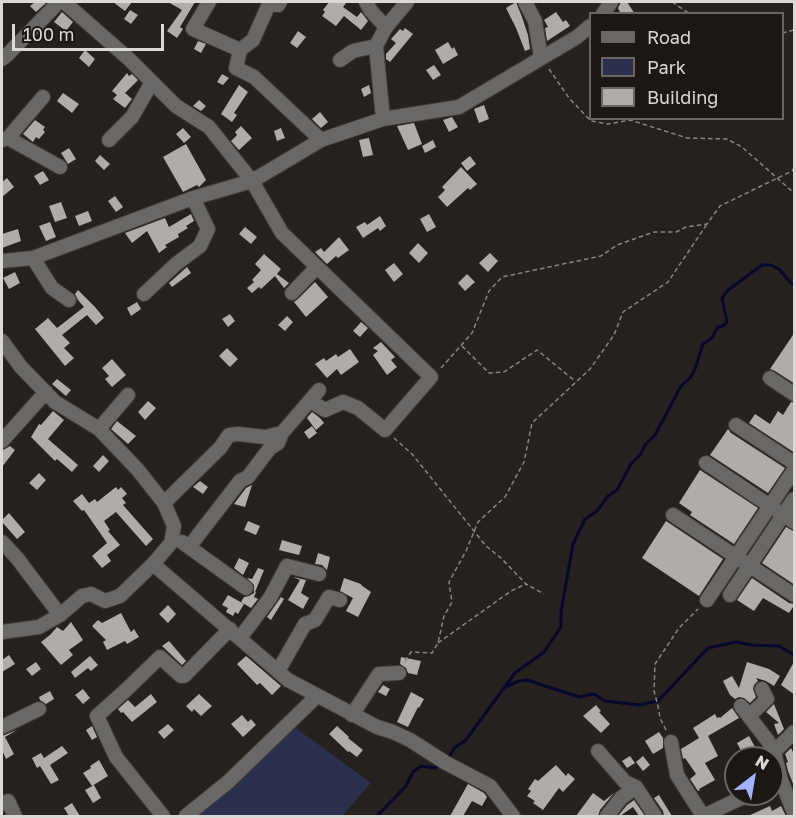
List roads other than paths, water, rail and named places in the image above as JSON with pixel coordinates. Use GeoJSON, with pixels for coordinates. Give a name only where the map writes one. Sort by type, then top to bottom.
{"type":"FeatureCollection","features":[{"type":"Feature","properties":{"kind":"street"},"geometry":{"type":"LineString","coordinates":[[2,59],[58,2]]}},
{"type":"Feature","properties":{"kind":"street"},"geometry":{"type":"LineString","coordinates":[[64,2],[130,60],[176,106],[209,127],[252,182],[282,233],[432,377],[385,430],[358,408],[343,402],[325,410],[315,395],[282,434],[278,443],[270,448],[248,477],[240,481],[189,547]]}},
{"type":"Feature","properties":{"kind":"street"},"geometry":{"type":"LineString","coordinates":[[209,2],[193,29],[240,50]]}},
{"type":"Feature","properties":{"kind":"street"},"geometry":{"type":"LineString","coordinates":[[280,2],[278,5],[269,4],[253,40],[240,50],[236,68],[254,77],[321,140]]}},
{"type":"Feature","properties":{"kind":"street"},"geometry":{"type":"LineString","coordinates":[[366,2],[386,27]]}},
{"type":"Feature","properties":{"kind":"street"},"geometry":{"type":"LineString","coordinates":[[383,120],[376,46],[386,27],[407,2]]}},
{"type":"Feature","properties":{"kind":"street"},"geometry":{"type":"LineString","coordinates":[[525,2],[535,21],[541,58]]}},
{"type":"Feature","properties":{"kind":"street"},"geometry":{"type":"LineString","coordinates":[[2,261],[33,258],[193,198],[252,182],[321,140],[383,120],[459,107],[589,28]]}},
{"type":"Feature","properties":{"kind":"street"},"geometry":{"type":"LineString","coordinates":[[340,60],[353,51],[376,46]]}},
{"type":"Feature","properties":{"kind":"street"},"geometry":{"type":"LineString","coordinates":[[109,140],[132,117],[152,82]]}},
{"type":"Feature","properties":{"kind":"street"},"geometry":{"type":"LineString","coordinates":[[43,97],[5,139],[60,167]]}},
{"type":"Feature","properties":{"kind":"street"},"geometry":{"type":"LineString","coordinates":[[144,294],[176,264],[200,246],[207,229],[193,198]]}},
{"type":"Feature","properties":{"kind":"street"},"geometry":{"type":"LineString","coordinates":[[33,258],[52,288],[69,300]]}},
{"type":"Feature","properties":{"kind":"street"},"geometry":{"type":"LineString","coordinates":[[292,293],[317,267]]}},
{"type":"Feature","properties":{"kind":"street"},"geometry":{"type":"LineString","coordinates":[[2,341],[21,367],[55,402],[99,429],[138,470],[164,503],[174,526],[171,543],[120,597],[105,601],[91,594],[82,596],[60,615],[39,627],[2,632]]}},
{"type":"Feature","properties":{"kind":"street"},"geometry":{"type":"LineString","coordinates":[[770,378],[795,394]]}},
{"type":"Feature","properties":{"kind":"street"},"geometry":{"type":"LineString","coordinates":[[2,441],[45,392]]}},
{"type":"Feature","properties":{"kind":"street"},"geometry":{"type":"LineString","coordinates":[[99,429],[128,395]]}},
{"type":"Feature","properties":{"kind":"street"},"geometry":{"type":"LineString","coordinates":[[736,425],[795,464]]}},
{"type":"Feature","properties":{"kind":"street"},"geometry":{"type":"LineString","coordinates":[[164,503],[220,448],[229,435],[265,437],[282,434]]}},
{"type":"Feature","properties":{"kind":"street"},"geometry":{"type":"LineString","coordinates":[[706,464],[789,519]]}},
{"type":"Feature","properties":{"kind":"street"},"geometry":{"type":"LineString","coordinates":[[707,600],[795,470]]}},
{"type":"Feature","properties":{"kind":"street"},"geometry":{"type":"LineString","coordinates":[[730,595],[750,566],[789,519],[795,499]]}},
{"type":"Feature","properties":{"kind":"street"},"geometry":{"type":"LineString","coordinates":[[673,515],[795,595]]}},
{"type":"Feature","properties":{"kind":"street"},"geometry":{"type":"LineString","coordinates":[[172,535],[246,588]]}},
{"type":"Feature","properties":{"kind":"street"},"geometry":{"type":"LineString","coordinates":[[2,542],[60,615]]}},
{"type":"Feature","properties":{"kind":"street"},"geometry":{"type":"LineString","coordinates":[[153,564],[288,680],[377,728],[410,740],[446,763],[490,786],[513,816]]}},
{"type":"Feature","properties":{"kind":"street"},"geometry":{"type":"LineString","coordinates":[[163,816],[116,757],[97,716],[160,657],[181,676],[184,676],[235,633],[270,598],[287,566],[319,574]]}},
{"type":"Feature","properties":{"kind":"street"},"geometry":{"type":"LineString","coordinates":[[278,671],[306,624],[315,620],[329,597],[340,600]]}},
{"type":"Feature","properties":{"kind":"street"},"geometry":{"type":"LineString","coordinates":[[352,715],[379,674],[399,673]]}},
{"type":"Feature","properties":{"kind":"street"},"geometry":{"type":"LineString","coordinates":[[762,689],[767,699],[745,711],[771,746]]}},
{"type":"Feature","properties":{"kind":"street"},"geometry":{"type":"LineString","coordinates":[[186,816],[228,782],[316,696]]}},
{"type":"Feature","properties":{"kind":"street"},"geometry":{"type":"LineString","coordinates":[[2,727],[39,709]]}},
{"type":"Feature","properties":{"kind":"street"},"geometry":{"type":"LineString","coordinates":[[780,746],[795,732]]}},
{"type":"Feature","properties":{"kind":"street"},"geometry":{"type":"LineString","coordinates":[[671,742],[677,775],[704,816],[723,812]]}},
{"type":"Feature","properties":{"kind":"street"},"geometry":{"type":"LineString","coordinates":[[598,751],[625,782],[636,787],[655,816]]}},
{"type":"Feature","properties":{"kind":"street"},"geometry":{"type":"LineString","coordinates":[[607,816],[621,798],[636,787]]}},
{"type":"Feature","properties":{"kind":"street"},"geometry":{"type":"LineString","coordinates":[[784,795],[795,813]]}},
{"type":"Feature","properties":{"kind":"street"},"geometry":{"type":"LineString","coordinates":[[2,804],[8,801],[15,816]]}},
{"type":"Feature","properties":{"kind":"waterway"},"geometry":{"type":"LineString","coordinates":[[447,760],[455,747],[465,741],[515,673],[544,652],[561,627],[561,612],[573,544],[585,519],[597,511],[608,496],[617,490],[631,464],[655,435],[681,386],[690,378],[703,344],[712,338],[717,328],[727,322],[722,298],[728,290],[762,265],[770,265],[779,269],[794,284]]}},
{"type":"Feature","properties":{"kind":"waterway"},"geometry":{"type":"LineString","coordinates":[[505,687],[527,680],[579,697],[594,694],[605,701],[639,705],[658,701],[708,648],[736,642],[779,646],[794,655]]}},
{"type":"Feature","properties":{"kind":"waterway"},"geometry":{"type":"LineString","coordinates":[[377,816],[406,786],[413,772],[421,766],[435,768],[440,765]]}}]}
